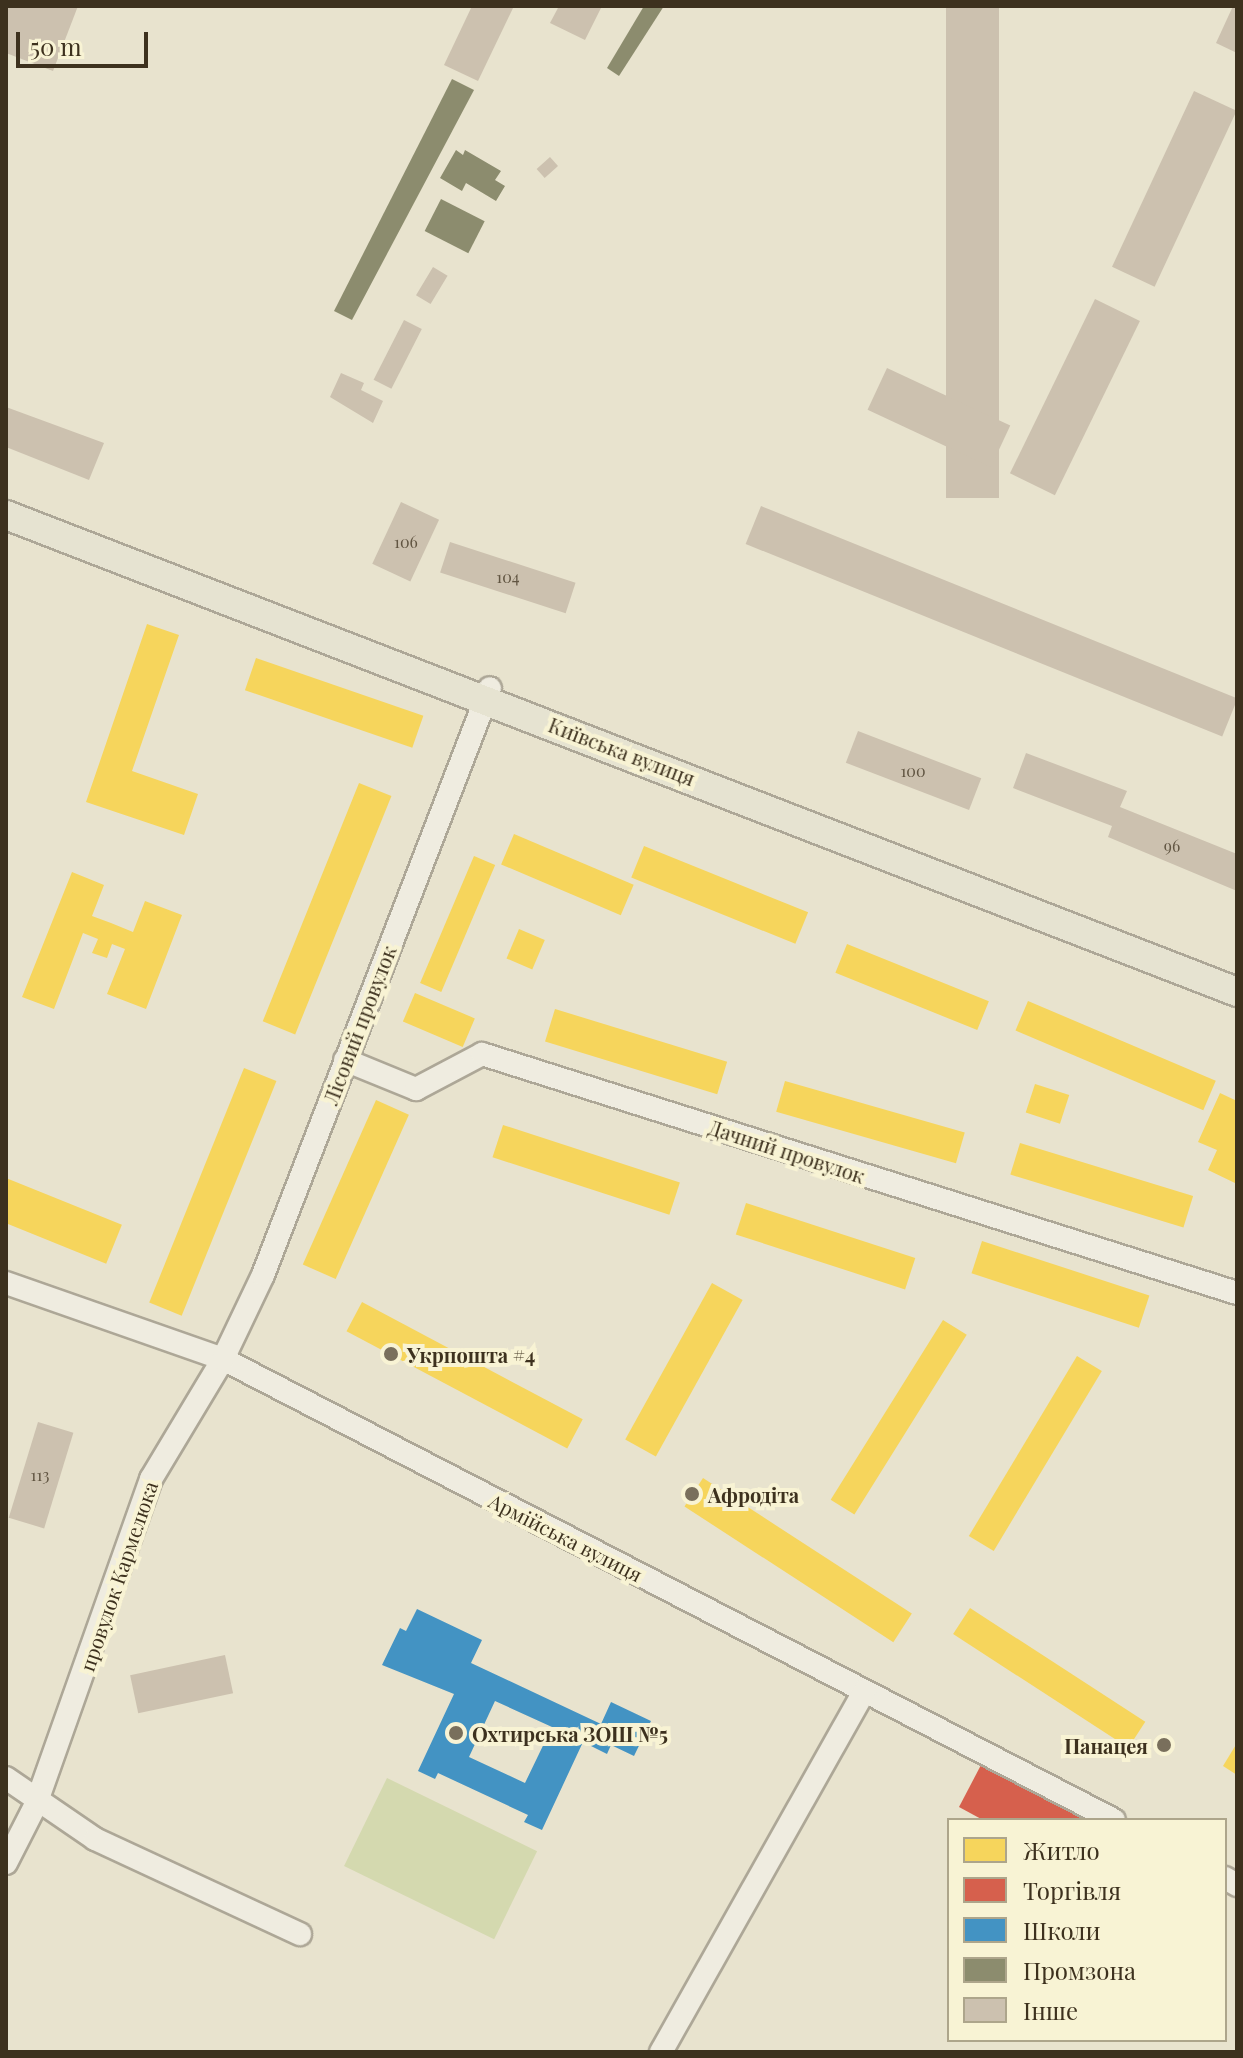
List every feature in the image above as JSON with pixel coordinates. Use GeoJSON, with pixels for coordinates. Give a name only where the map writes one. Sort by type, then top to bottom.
{"type":"FeatureCollection","features":[{"type":"Feature","properties":{"kind":"main road","name":"Київська вулиця"},"geometry":{"type":"LineString","coordinates":[[6,504],[1237,992]]}},
{"type":"Feature","properties":{"kind":"main road","name":"Київська вулиця"},"geometry":{"type":"LineString","coordinates":[[6,515],[488,693],[1237,980]]}},
{"type":"Feature","properties":{"kind":"street","name":"Лісовий провулок"},"geometry":{"type":"LineString","coordinates":[[223,1359],[263,1275],[488,693]]}},
{"type":"Feature","properties":{"kind":"street","name":"Дачний провулок"},"geometry":{"type":"LineString","coordinates":[[345,1060],[416,1089],[482,1054],[1237,1293]]}},
{"type":"Feature","properties":{"kind":"street","name":"Армійська вулиця"},"geometry":{"type":"LineString","coordinates":[[6,1283],[223,1359],[1110,1818]]}},
{"type":"Feature","properties":{"kind":"street","name":"провулок Кармелюка"},"geometry":{"type":"LineString","coordinates":[[6,1863],[36,1804],[151,1479],[223,1359]]}},
{"type":"Feature","properties":{"kind":"street"},"geometry":{"type":"LineString","coordinates":[[661,2052],[864,1691]]}},
{"type":"Feature","properties":{"kind":"street"},"geometry":{"type":"LineString","coordinates":[[6,1778],[36,1804],[228,1905],[300,1934]]}},
{"type":"Feature","properties":{"kind":"green space"},"geometry":{"type":"Polygon","coordinates":[[[387,1778],[537,1851],[494,1939],[344,1866],[387,1778]]]}},
{"type":"Feature","properties":{"kind":"building: Житло"},"geometry":{"type":"Polygon","coordinates":[[[147,624],[179,635],[132,771],[198,794],[184,835],[86,802],[147,624]]]}},
{"type":"Feature","properties":{"kind":"building: Житло"},"geometry":{"type":"Polygon","coordinates":[[[256,658],[423,716],[412,748],[245,690],[256,658]]]}},
{"type":"Feature","properties":{"kind":"building: Житло"},"geometry":{"type":"Polygon","coordinates":[[[359,783],[391,796],[295,1034],[263,1021],[359,783]]]}},
{"type":"Feature","properties":{"kind":"building: Житло"},"geometry":{"type":"Polygon","coordinates":[[[514,834],[634,885],[621,915],[501,864],[514,834]]]}},
{"type":"Feature","properties":{"kind":"building: Житло"},"geometry":{"type":"Polygon","coordinates":[[[644,846],[808,912],[795,944],[631,878],[644,846]]]}},
{"type":"Feature","properties":{"kind":"building: Житло"},"geometry":{"type":"Polygon","coordinates":[[[474,856],[495,865],[441,992],[420,983],[474,856]]]}},
{"type":"Feature","properties":{"kind":"building: Житло"},"geometry":{"type":"Polygon","coordinates":[[[72,872],[104,885],[92,916],[133,932],[145,901],[182,915],[146,1009],[107,994],[125,949],[112,944],[107,958],[92,953],[98,939],[83,933],[54,1009],[22,997],[72,872]]]}},
{"type":"Feature","properties":{"kind":"building: Житло"},"geometry":{"type":"Polygon","coordinates":[[[519,929],[545,940],[532,969],[506,958],[519,929]]]}},
{"type":"Feature","properties":{"kind":"building: Житло"},"geometry":{"type":"Polygon","coordinates":[[[847,944],[989,1001],[977,1030],[835,973],[847,944]]]}},
{"type":"Feature","properties":{"kind":"building: Житло"},"geometry":{"type":"Polygon","coordinates":[[[415,993],[475,1018],[463,1047],[403,1022],[415,993]]]}},
{"type":"Feature","properties":{"kind":"building: Житло"},"geometry":{"type":"Polygon","coordinates":[[[1028,1001],[1216,1081],[1203,1110],[1015,1030],[1028,1001]]]}},
{"type":"Feature","properties":{"kind":"building: Житло"},"geometry":{"type":"Polygon","coordinates":[[[555,1009],[727,1062],[717,1094],[545,1042],[555,1009]]]}},
{"type":"Feature","properties":{"kind":"building: Житло"},"geometry":{"type":"Polygon","coordinates":[[[244,1068],[276,1081],[182,1316],[149,1303],[244,1068]]]}},
{"type":"Feature","properties":{"kind":"building: Житло"},"geometry":{"type":"Polygon","coordinates":[[[785,1081],[965,1133],[956,1163],[776,1112],[785,1081]]]}},
{"type":"Feature","properties":{"kind":"building: Житло"},"geometry":{"type":"Polygon","coordinates":[[[1035,1084],[1069,1095],[1060,1124],[1026,1113],[1035,1084]]]}},
{"type":"Feature","properties":{"kind":"building: Житло"},"geometry":{"type":"Polygon","coordinates":[[[1220,1093],[1237,1101],[1237,1184],[1208,1170],[1217,1150],[1198,1142],[1220,1093]]]}},
{"type":"Feature","properties":{"kind":"building: Житло"},"geometry":{"type":"Polygon","coordinates":[[[376,1100],[409,1115],[336,1279],[303,1264],[376,1100]]]}},
{"type":"Feature","properties":{"kind":"building: Житло"},"geometry":{"type":"Polygon","coordinates":[[[503,1125],[680,1182],[669,1215],[492,1157],[503,1125]]]}},
{"type":"Feature","properties":{"kind":"building: Житло"},"geometry":{"type":"Polygon","coordinates":[[[1020,1143],[1193,1196],[1183,1227],[1010,1175],[1020,1143]]]}},
{"type":"Feature","properties":{"kind":"building: Житло"},"geometry":{"type":"Polygon","coordinates":[[[6,1178],[122,1225],[106,1264],[6,1223],[6,1178]]]}},
{"type":"Feature","properties":{"kind":"building: Житло"},"geometry":{"type":"Polygon","coordinates":[[[746,1203],[915,1258],[905,1289],[736,1234],[746,1203]]]}},
{"type":"Feature","properties":{"kind":"building: Житло"},"geometry":{"type":"Polygon","coordinates":[[[982,1241],[1149,1295],[1139,1328],[971,1273],[982,1241]]]}},
{"type":"Feature","properties":{"kind":"building: Житло"},"geometry":{"type":"Polygon","coordinates":[[[712,1283],[743,1300],[656,1457],[625,1440],[712,1283]]]}},
{"type":"Feature","properties":{"kind":"building: Житло"},"geometry":{"type":"Polygon","coordinates":[[[362,1302],[583,1419],[567,1449],[347,1331],[362,1302]]]}},
{"type":"Feature","properties":{"kind":"building: Житло"},"geometry":{"type":"Polygon","coordinates":[[[943,1320],[967,1335],[854,1515],[831,1500],[943,1320]]]}},
{"type":"Feature","properties":{"kind":"building: Житло"},"geometry":{"type":"Polygon","coordinates":[[[1077,1356],[1102,1371],[994,1551],[969,1536],[1077,1356]]]}},
{"type":"Feature","properties":{"kind":"building: Житло"},"geometry":{"type":"Polygon","coordinates":[[[703,1478],[912,1614],[893,1642],[684,1507],[703,1478]]]}},
{"type":"Feature","properties":{"kind":"building: Житло"},"geometry":{"type":"Polygon","coordinates":[[[970,1608],[1145,1722],[1128,1748],[953,1634],[970,1608]]]}},
{"type":"Feature","properties":{"kind":"building: Житло"},"geometry":{"type":"Polygon","coordinates":[[[1237,1743],[1237,1775],[1223,1766],[1237,1743]]]}},
{"type":"Feature","properties":{"kind":"building: Торгівля"},"geometry":{"type":"Polygon","coordinates":[[[981,1765],[1082,1818],[979,1818],[959,1807],[981,1765]]]}},
{"type":"Feature","properties":{"kind":"building: Школи"},"geometry":{"type":"Polygon","coordinates":[[[417,1609],[482,1640],[471,1663],[601,1724],[611,1702],[651,1721],[634,1756],[611,1745],[607,1754],[583,1742],[542,1830],[524,1822],[528,1815],[438,1773],[435,1779],[418,1771],[454,1694],[382,1665],[400,1628],[406,1631],[417,1609]],[[495,1701],[469,1757],[525,1783],[552,1727],[495,1701]]]}},
{"type":"Feature","properties":{"kind":"building: Промзона"},"geometry":{"type":"Polygon","coordinates":[[[644,6],[664,6],[619,76],[607,68],[644,6]]]}},
{"type":"Feature","properties":{"kind":"building: Промзона"},"geometry":{"type":"Polygon","coordinates":[[[452,79],[474,90],[352,320],[334,311],[452,79]]]}},
{"type":"Feature","properties":{"kind":"building: Промзона"},"geometry":{"type":"Polygon","coordinates":[[[456,150],[463,155],[465,150],[501,171],[495,180],[505,186],[496,201],[466,183],[462,191],[440,178],[456,150]]]}},
{"type":"Feature","properties":{"kind":"building: Промзона"},"geometry":{"type":"Polygon","coordinates":[[[441,199],[485,221],[468,253],[425,231],[441,199]]]}},
{"type":"Feature","properties":{"kind":"building: Інше"},"geometry":{"type":"Polygon","coordinates":[[[6,6],[78,6],[53,71],[6,53],[6,6]]]}},
{"type":"Feature","properties":{"kind":"building: Інше"},"geometry":{"type":"Polygon","coordinates":[[[472,6],[514,6],[478,81],[444,65],[472,6]]]}},
{"type":"Feature","properties":{"kind":"building: Інше"},"geometry":{"type":"Polygon","coordinates":[[[559,6],[602,6],[585,40],[550,23],[559,6]]]}},
{"type":"Feature","properties":{"kind":"building: Інше"},"geometry":{"type":"Polygon","coordinates":[[[946,6],[999,6],[999,498],[946,498],[946,6]]]}},
{"type":"Feature","properties":{"kind":"building: Інше"},"geometry":{"type":"Polygon","coordinates":[[[1233,6],[1237,6],[1237,53],[1216,43],[1233,6]]]}},
{"type":"Feature","properties":{"kind":"building: Інше"},"geometry":{"type":"Polygon","coordinates":[[[1194,91],[1237,111],[1155,287],[1112,267],[1194,91]]]}},
{"type":"Feature","properties":{"kind":"building: Інше"},"geometry":{"type":"Polygon","coordinates":[[[550,157],[558,166],[545,178],[537,169],[550,157]]]}},
{"type":"Feature","properties":{"kind":"building: Інше"},"geometry":{"type":"Polygon","coordinates":[[[433,267],[448,276],[431,304],[416,295],[433,267]]]}},
{"type":"Feature","properties":{"kind":"building: Інше"},"geometry":{"type":"Polygon","coordinates":[[[1095,299],[1140,321],[1055,495],[1010,473],[1095,299]]]}},
{"type":"Feature","properties":{"kind":"building: Інше"},"geometry":{"type":"Polygon","coordinates":[[[404,320],[422,329],[391,389],[374,380],[404,320]]]}},
{"type":"Feature","properties":{"kind":"building: Інше"},"geometry":{"type":"Polygon","coordinates":[[[887,368],[1010,425],[991,467],[868,410],[887,368]]]}},
{"type":"Feature","properties":{"kind":"building: Інше"},"geometry":{"type":"Polygon","coordinates":[[[341,373],[364,383],[361,390],[383,401],[373,423],[330,397],[341,373]]]}},
{"type":"Feature","properties":{"kind":"building: Інше"},"geometry":{"type":"Polygon","coordinates":[[[6,407],[104,443],[89,480],[6,447],[6,407]]]}},
{"type":"Feature","properties":{"kind":"building: Інше"},"geometry":{"type":"Polygon","coordinates":[[[401,502],[439,520],[410,581],[372,564],[401,502]]]}},
{"type":"Feature","properties":{"kind":"building: Інше"},"geometry":{"type":"Polygon","coordinates":[[[761,506],[1237,698],[1222,737],[746,544],[761,506]]]}},
{"type":"Feature","properties":{"kind":"building: Інше"},"geometry":{"type":"Polygon","coordinates":[[[450,542],[576,583],[566,613],[440,572],[450,542]]]}},
{"type":"Feature","properties":{"kind":"building: Інше"},"geometry":{"type":"Polygon","coordinates":[[[858,731],[981,778],[969,810],[846,763],[858,731]]]}},
{"type":"Feature","properties":{"kind":"building: Інше"},"geometry":{"type":"Polygon","coordinates":[[[1026,753],[1127,791],[1120,807],[1237,854],[1237,891],[1108,837],[1112,826],[1013,788],[1026,753]]]}},
{"type":"Feature","properties":{"kind":"building: Інше"},"geometry":{"type":"Polygon","coordinates":[[[38,1422],[73,1433],[44,1528],[9,1518],[38,1422]]]}},
{"type":"Feature","properties":{"kind":"building: Інше"},"geometry":{"type":"Polygon","coordinates":[[[225,1655],[233,1693],[138,1713],[130,1675],[225,1655]]]}},
{"type":"Feature","properties":{"kind":"place","name":"Укрпошта #4"},"geometry":{"type":"Point","coordinates":[391,1354]}},
{"type":"Feature","properties":{"kind":"place","name":"Афродіта"},"geometry":{"type":"Point","coordinates":[692,1494]}},
{"type":"Feature","properties":{"kind":"place","name":"Охтирська ЗОШ №5"},"geometry":{"type":"Point","coordinates":[456,1733]}},
{"type":"Feature","properties":{"kind":"place","name":"Панацея"},"geometry":{"type":"Point","coordinates":[1164,1745]}}]}
